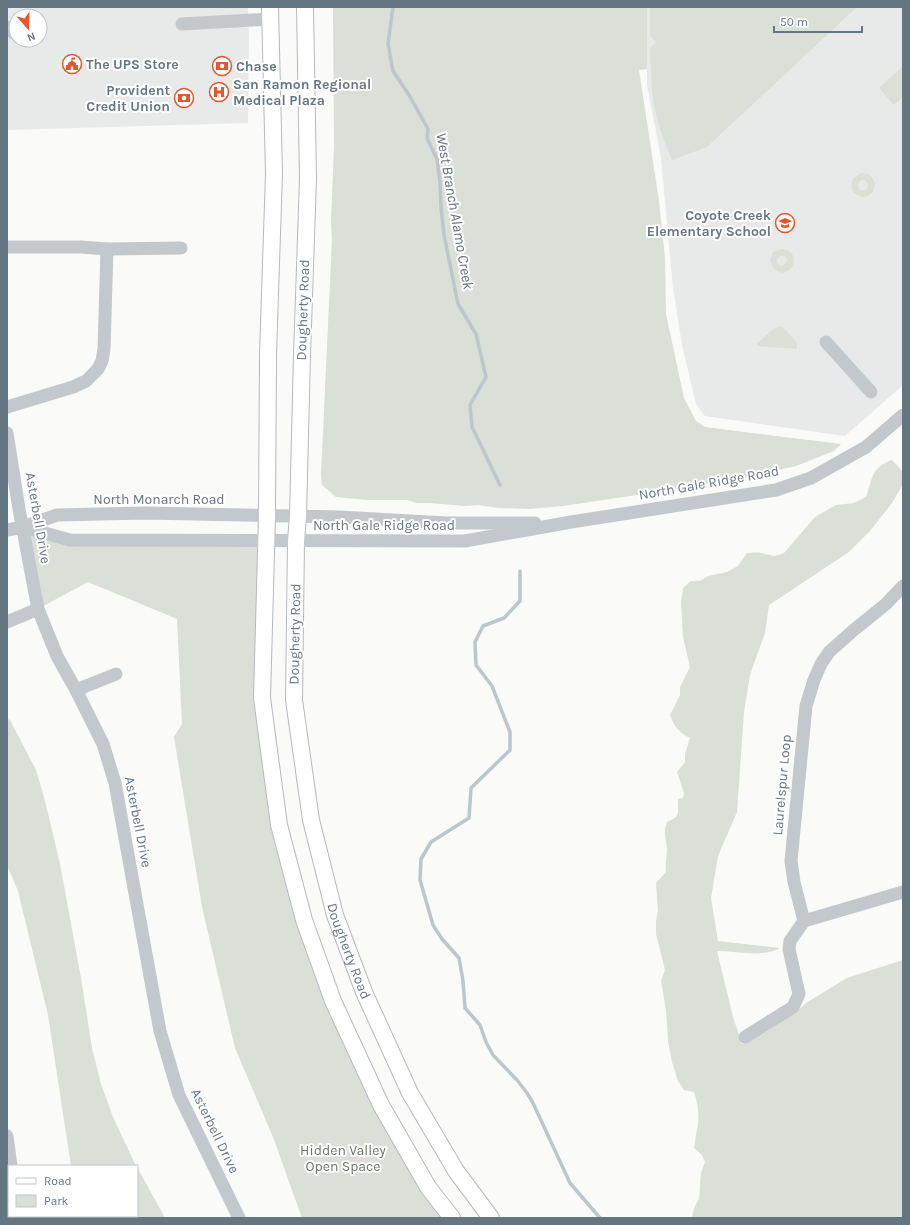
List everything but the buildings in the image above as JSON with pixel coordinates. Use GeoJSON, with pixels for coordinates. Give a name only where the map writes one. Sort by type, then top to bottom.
{"type":"FeatureCollection","features":[{"type":"Feature","properties":{"kind":"main road","name":"Dougherty Road"},"geometry":{"type":"LineString","coordinates":[[305,7],[308,179],[296,542],[294,700],[311,820],[335,915],[364,992],[410,1093],[456,1170],[491,1218]]}},
{"type":"Feature","properties":{"kind":"main road"},"geometry":{"type":"LineString","coordinates":[[271,13],[274,174],[268,354],[267,516],[262,698],[279,825],[304,920],[333,1001],[381,1105],[428,1187],[452,1218]]}},
{"type":"Feature","properties":{"kind":"street"},"geometry":{"type":"LineString","coordinates":[[182,24],[271,13]]}},
{"type":"Feature","properties":{"kind":"street"},"geometry":{"type":"LineString","coordinates":[[7,246],[107,249],[181,248]]}},
{"type":"Feature","properties":{"kind":"street"},"geometry":{"type":"LineString","coordinates":[[7,407],[73,387],[86,381],[98,369],[102,361],[104,349],[107,249]]}},
{"type":"Feature","properties":{"kind":"street"},"geometry":{"type":"LineString","coordinates":[[826,342],[871,392]]}},
{"type":"Feature","properties":{"kind":"street","name":"North Gale Ridge Road"},"geometry":{"type":"LineString","coordinates":[[266,540],[296,542],[464,541],[571,522],[776,490],[811,478],[866,447],[903,415]]}},
{"type":"Feature","properties":{"kind":"street","name":"Asterbell Drive"},"geometry":{"type":"LineString","coordinates":[[7,433],[38,609],[57,656],[103,744],[115,783],[160,1031],[173,1076],[179,1095],[239,1218]]}},
{"type":"Feature","properties":{"kind":"street","name":"North Monarch Road"},"geometry":{"type":"LineString","coordinates":[[7,530],[23,527],[57,515],[145,513],[298,516]]}},
{"type":"Feature","properties":{"kind":"street","name":"North Gale Ridge Road"},"geometry":{"type":"LineString","coordinates":[[298,516],[447,523],[571,522]]}},
{"type":"Feature","properties":{"kind":"street","name":"North Monarch Road"},"geometry":{"type":"LineString","coordinates":[[23,527],[70,540],[266,540]]}},
{"type":"Feature","properties":{"kind":"street","name":"Laurelspur Loop"},"geometry":{"type":"LineString","coordinates":[[804,921],[794,882],[791,861],[806,706],[814,680],[821,664],[829,652],[886,604],[903,586]]}},
{"type":"Feature","properties":{"kind":"street"},"geometry":{"type":"LineString","coordinates":[[7,622],[38,609]]}},
{"type":"Feature","properties":{"kind":"street"},"geometry":{"type":"LineString","coordinates":[[76,690],[116,674]]}},
{"type":"Feature","properties":{"kind":"street"},"geometry":{"type":"LineString","coordinates":[[744,1037],[793,1007],[799,994],[789,948],[790,941],[804,921],[903,892]]}},
{"type":"Feature","properties":{"kind":"street"},"geometry":{"type":"LineString","coordinates":[[7,1136],[11,1165]]}},
{"type":"Feature","properties":{"kind":"shaded area"},"geometry":{"type":"Polygon","coordinates":[[[7,7],[248,7],[248,123],[7,130],[7,7]]]}},
{"type":"Feature","properties":{"kind":"shaded area","name":"Coyote Creek Elementary School"},"geometry":{"type":"Polygon","coordinates":[[[647,7],[903,7],[903,385],[845,436],[705,416],[696,404],[682,345],[673,288],[661,158],[647,85],[647,7]]]}},
{"type":"Feature","properties":{"kind":"green space"},"geometry":{"type":"Polygon","coordinates":[[[333,7],[647,7],[647,69],[639,70],[659,201],[665,258],[666,314],[684,398],[696,421],[705,427],[841,444],[834,451],[796,466],[730,481],[563,506],[529,509],[498,508],[478,505],[464,506],[416,503],[407,500],[366,500],[336,497],[322,485],[321,475],[332,239],[331,221],[334,146],[333,7]]]}},
{"type":"Feature","properties":{"kind":"green space"},"geometry":{"type":"Polygon","coordinates":[[[650,7],[857,7],[707,147],[672,160],[661,132],[654,104],[650,48],[656,42],[650,35],[650,7]]]}},
{"type":"Feature","properties":{"kind":"green space"},"geometry":{"type":"Polygon","coordinates":[[[903,66],[903,97],[894,105],[879,88],[903,66]]]}},
{"type":"Feature","properties":{"kind":"green space"},"geometry":{"type":"Polygon","coordinates":[[[861,173],[870,175],[875,183],[873,192],[866,197],[855,194],[852,188],[854,178],[861,173]],[[861,180],[858,185],[860,190],[866,190],[868,185],[865,180],[861,180]]]}},
{"type":"Feature","properties":{"kind":"green space"},"geometry":{"type":"Polygon","coordinates":[[[782,249],[789,251],[794,259],[791,269],[782,273],[774,269],[770,261],[773,252],[782,249]],[[780,256],[777,259],[777,262],[780,266],[783,266],[787,261],[787,258],[780,256]]]}},
{"type":"Feature","properties":{"kind":"green space"},"geometry":{"type":"Polygon","coordinates":[[[782,326],[797,343],[797,349],[758,346],[757,344],[774,328],[782,326]]]}},
{"type":"Feature","properties":{"kind":"green space"},"geometry":{"type":"Polygon","coordinates":[[[892,460],[903,472],[903,484],[892,503],[870,531],[849,552],[769,605],[765,633],[750,675],[744,712],[737,812],[718,856],[711,898],[718,941],[780,948],[765,953],[717,951],[733,1017],[742,1044],[796,1012],[806,1003],[847,978],[903,960],[903,1218],[692,1218],[694,1208],[699,1199],[701,1173],[705,1162],[702,1155],[694,1148],[698,1115],[694,1092],[684,1090],[678,1081],[672,1062],[661,981],[665,970],[656,934],[658,911],[656,883],[666,872],[667,849],[665,829],[667,822],[677,816],[678,799],[683,798],[684,793],[677,772],[685,762],[685,754],[690,738],[677,728],[670,715],[680,695],[680,687],[690,667],[683,637],[681,602],[683,588],[691,581],[700,581],[708,576],[727,572],[738,566],[747,553],[759,553],[775,556],[784,553],[815,517],[836,505],[854,503],[866,497],[876,470],[892,460]]]}},
{"type":"Feature","properties":{"kind":"green space","name":"Hidden Valley Open Space"},"geometry":{"type":"Polygon","coordinates":[[[23,527],[70,540],[266,540],[262,698],[279,825],[333,1001],[452,1218],[302,1218],[273,1137],[235,1048],[202,907],[174,737],[182,724],[177,619],[88,582],[38,609],[23,527]]]}},
{"type":"Feature","properties":{"kind":"green space"},"geometry":{"type":"Polygon","coordinates":[[[7,719],[10,720],[36,770],[45,801],[60,864],[92,1048],[101,1084],[113,1117],[136,1165],[71,1165],[48,1015],[18,891],[7,865],[7,719]]]}},
{"type":"Feature","properties":{"kind":"green space"},"geometry":{"type":"Polygon","coordinates":[[[138,1169],[165,1218],[25,1218],[138,1217],[138,1169]]]}},
{"type":"Feature","properties":{"kind":"waterway","name":"West Branch Alamo Creek"},"geometry":{"type":"LineString","coordinates":[[393,7],[388,44],[393,71],[409,95],[428,129],[427,138],[437,159],[444,235],[458,304],[476,334],[486,377],[470,405],[472,427],[500,485]]}},
{"type":"Feature","properties":{"kind":"waterway","name":"West Branch Alamo Creek"},"geometry":{"type":"LineString","coordinates":[[520,571],[520,601],[504,618],[483,626],[475,642],[476,665],[492,686],[510,732],[510,750],[471,788],[469,818],[431,842],[421,859],[420,880],[433,925],[442,939],[459,958],[463,981],[465,1008],[480,1025],[486,1042],[493,1055],[517,1080],[527,1093],[570,1183],[600,1218]]}},
{"type":"Feature","properties":{"kind":"place","name":"The UPS Store"},"geometry":{"type":"Point","coordinates":[72,64]}},
{"type":"Feature","properties":{"kind":"place","name":"Chase"},"geometry":{"type":"Point","coordinates":[222,66]}},
{"type":"Feature","properties":{"kind":"place","name":"San Ramon Regional Medical Plaza"},"geometry":{"type":"Point","coordinates":[219,92]}},
{"type":"Feature","properties":{"kind":"place","name":"Provident Credit Union"},"geometry":{"type":"Point","coordinates":[184,98]}},
{"type":"Feature","properties":{"kind":"place","name":"Coyote Creek Elementary School"},"geometry":{"type":"Point","coordinates":[785,223]}}]}
